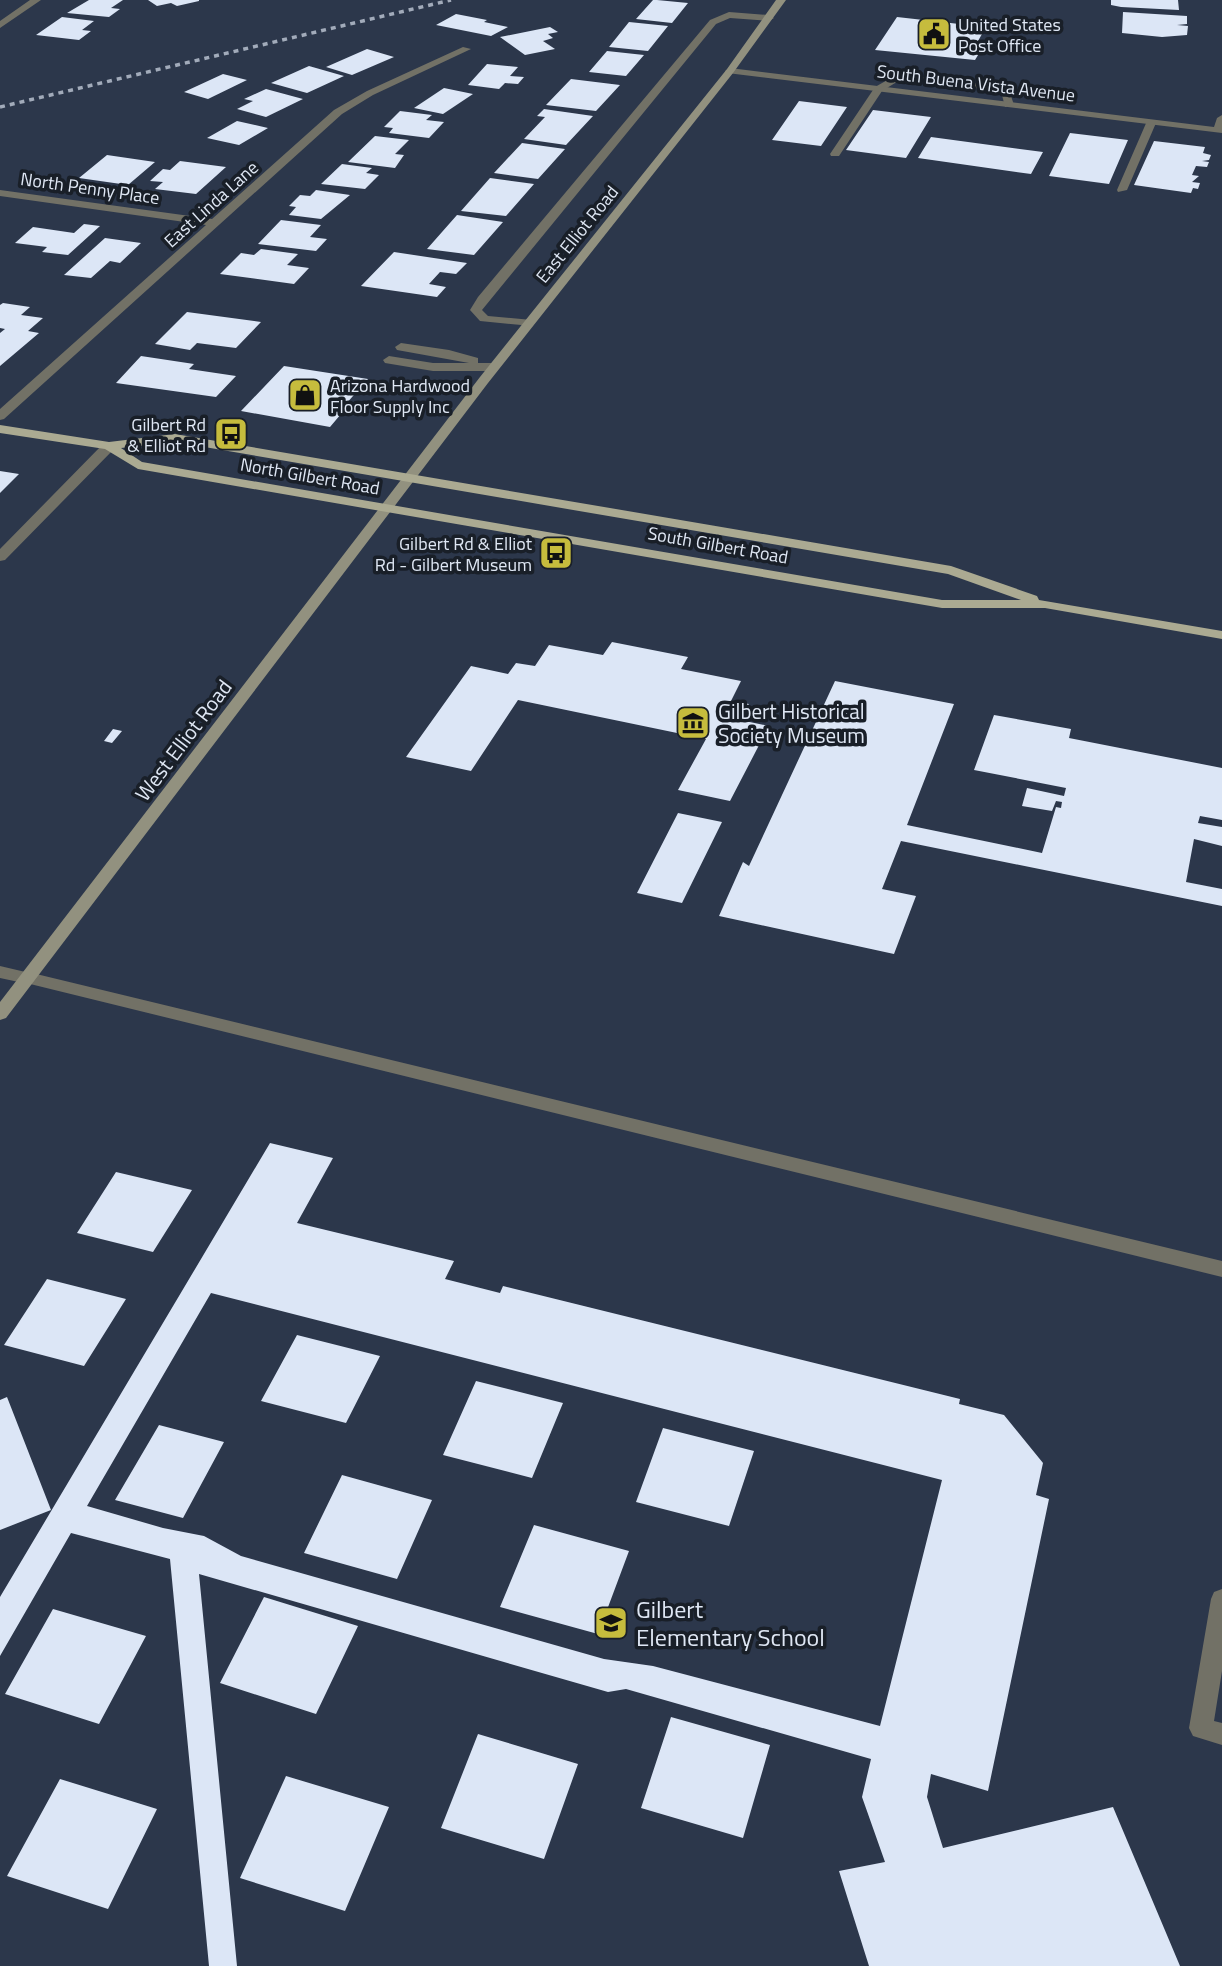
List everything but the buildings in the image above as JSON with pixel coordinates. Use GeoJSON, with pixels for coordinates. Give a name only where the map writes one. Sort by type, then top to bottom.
{"type":"FeatureCollection","features":[{"type":"Feature","properties":{"kind":"main road","name":"East Elliot Road"},"geometry":{"type":"LineString","coordinates":[[399,491],[528,323],[730,71],[781,0]]}},
{"type":"Feature","properties":{"kind":"main road","name":"North Gilbert Road"},"geometry":{"type":"LineString","coordinates":[[0,429],[109,446],[175,438],[410,477]]}},
{"type":"Feature","properties":{"kind":"main road","name":"North Gilbert Road"},"geometry":{"type":"LineString","coordinates":[[109,446],[138,465],[387,507]]}},
{"type":"Feature","properties":{"kind":"main road","name":"South Gilbert Road"},"geometry":{"type":"LineString","coordinates":[[410,477],[951,570],[1045,604]]}},
{"type":"Feature","properties":{"kind":"main road","name":"West Elliot Road"},"geometry":{"type":"LineString","coordinates":[[0,1014],[399,491]]}},
{"type":"Feature","properties":{"kind":"main road","name":"South Gilbert Road"},"geometry":{"type":"LineString","coordinates":[[387,507],[942,604],[1045,604],[1222,635]]}},
{"type":"Feature","properties":{"kind":"street"},"geometry":{"type":"LineString","coordinates":[[0,25],[36,0]]}},
{"type":"Feature","properties":{"kind":"street"},"geometry":{"type":"LineString","coordinates":[[528,323],[484,319],[476,310],[482,299],[713,23],[729,15],[769,18]]}},
{"type":"Feature","properties":{"kind":"street","name":"East Linda Lane"},"geometry":{"type":"LineString","coordinates":[[0,416],[352,102],[466,49]]}},
{"type":"Feature","properties":{"kind":"street","name":"South Buena Vista Avenue"},"geometry":{"type":"LineString","coordinates":[[730,71],[1218,131],[1222,118]]}},
{"type":"Feature","properties":{"kind":"street"},"geometry":{"type":"LineString","coordinates":[[835,154],[878,89]]}},
{"type":"Feature","properties":{"kind":"street"},"geometry":{"type":"LineString","coordinates":[[1122,190],[1151,122]]}},
{"type":"Feature","properties":{"kind":"street","name":"North Penny Place"},"geometry":{"type":"LineString","coordinates":[[0,193],[217,223]]}},
{"type":"Feature","properties":{"kind":"street"},"geometry":{"type":"LineString","coordinates":[[401,347],[449,354],[494,367]]}},
{"type":"Feature","properties":{"kind":"street"},"geometry":{"type":"LineString","coordinates":[[389,360],[433,367],[494,367]]}},
{"type":"Feature","properties":{"kind":"street"},"geometry":{"type":"LineString","coordinates":[[0,557],[109,446]]}},
{"type":"Feature","properties":{"kind":"street"},"geometry":{"type":"LineString","coordinates":[[0,972],[1222,1269]]}},
{"type":"Feature","properties":{"kind":"street"},"geometry":{"type":"LineString","coordinates":[[1222,1599],[1202,1728],[1222,1734]]}},
{"type":"Feature","properties":{"kind":"railway"},"geometry":{"type":"LineString","coordinates":[[0,107],[451,0]]}},
{"type":"Feature","properties":{"kind":"place","name":"United States Post Office"},"geometry":{"type":"Point","coordinates":[934,34]}},
{"type":"Feature","properties":{"kind":"place","name":"Arizona Hardwood Floor Supply Inc"},"geometry":{"type":"Point","coordinates":[305,395]}},
{"type":"Feature","properties":{"kind":"place","name":"Gilbert Rd & Elliot Rd"},"geometry":{"type":"Point","coordinates":[231,434]}},
{"type":"Feature","properties":{"kind":"place","name":"Gilbert Rd & Elliot Rd - Gilbert Museum"},"geometry":{"type":"Point","coordinates":[556,553]}},
{"type":"Feature","properties":{"kind":"place","name":"Gilbert Historical Society Museum"},"geometry":{"type":"Point","coordinates":[693,723]}},
{"type":"Feature","properties":{"kind":"place","name":"Gilbert Elementary School"},"geometry":{"type":"Point","coordinates":[611,1623]}}]}
